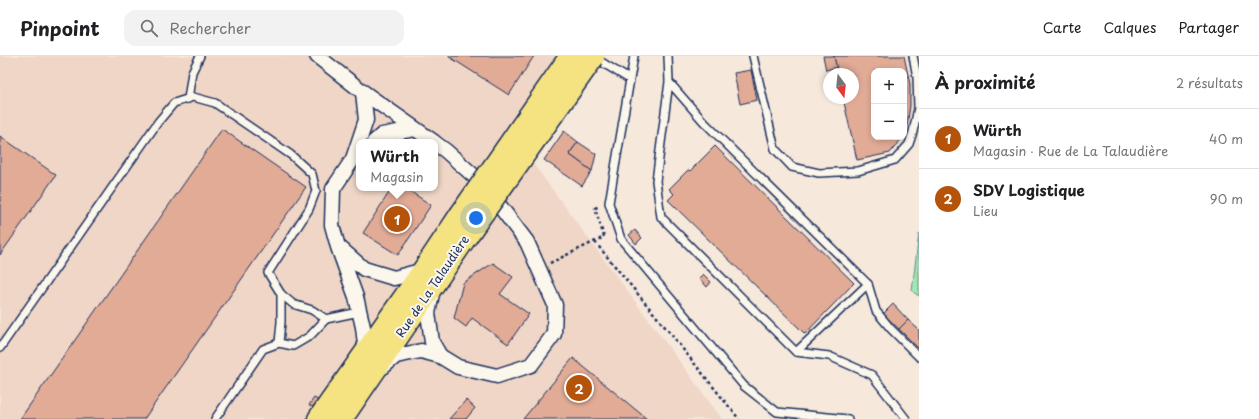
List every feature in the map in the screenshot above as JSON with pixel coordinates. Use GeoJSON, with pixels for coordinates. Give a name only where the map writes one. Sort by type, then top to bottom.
{"type":"FeatureCollection","features":[{"type":"Feature","properties":{"kind":"main road","name":"Rue de La Talaudière"},"geometry":{"type":"LineString","coordinates":[[341,419],[368,379],[430,275],[571,56]]}},
{"type":"Feature","properties":{"kind":"main road","name":"Rue de La Talaudière"},"geometry":{"type":"LineString","coordinates":[[464,224],[593,56]]}},
{"type":"Feature","properties":{"kind":"main road","name":"Rue de La Talaudière"},"geometry":{"type":"LineString","coordinates":[[319,419],[366,353],[430,275]]}},
{"type":"Feature","properties":{"kind":"street"},"geometry":{"type":"LineString","coordinates":[[317,56],[363,92],[430,139]]}},
{"type":"Feature","properties":{"kind":"street"},"geometry":{"type":"LineString","coordinates":[[361,139],[366,120],[363,92]]}},
{"type":"Feature","properties":{"kind":"street"},"geometry":{"type":"LineString","coordinates":[[377,139],[382,135],[415,129]]}},
{"type":"Feature","properties":{"kind":"street"},"geometry":{"type":"LineString","coordinates":[[368,379],[396,356],[421,351],[440,356],[458,367],[497,376],[530,365],[554,334],[555,305],[527,242],[483,184],[438,145]]}},
{"type":"Feature","properties":{"kind":"street"},"geometry":{"type":"LineString","coordinates":[[356,156],[333,189],[332,226],[356,296],[366,353]]}},
{"type":"Feature","properties":{"kind":"street"},"geometry":{"type":"LineString","coordinates":[[338,247],[364,269],[394,278],[430,275],[428,313],[432,342],[440,356]]}},
{"type":"Feature","properties":{"kind":"lane"},"geometry":{"type":"LineString","coordinates":[[188,98],[192,72],[200,56]]}},
{"type":"Feature","properties":{"kind":"lane"},"geometry":{"type":"LineString","coordinates":[[593,56],[630,79]]}},
{"type":"Feature","properties":{"kind":"lane"},"geometry":{"type":"LineString","coordinates":[[634,56],[609,203],[621,239],[744,386],[777,412],[848,419]]}},
{"type":"Feature","properties":{"kind":"lane"},"geometry":{"type":"LineString","coordinates":[[668,56],[669,82],[656,181],[661,217],[796,352],[829,356],[872,375],[906,419]]}},
{"type":"Feature","properties":{"kind":"lane"},"geometry":{"type":"LineString","coordinates":[[753,56],[775,149],[792,168],[819,173],[858,171],[895,160],[909,144],[918,108],[917,77],[913,56]]}},
{"type":"Feature","properties":{"kind":"lane"},"geometry":{"type":"LineString","coordinates":[[669,82],[704,122],[868,284],[876,312],[919,357]]}},
{"type":"Feature","properties":{"kind":"lane"},"geometry":{"type":"LineString","coordinates":[[0,348],[158,122],[174,103],[194,96],[215,103],[291,155],[312,174],[316,191],[309,209],[268,273],[281,294],[293,304],[312,310],[326,319]]}},
{"type":"Feature","properties":{"kind":"lane"},"geometry":{"type":"LineString","coordinates":[[796,352],[868,284]]}},
{"type":"Feature","properties":{"kind":"lane"},"geometry":{"type":"LineString","coordinates":[[279,343],[282,322],[281,294]]}},
{"type":"Feature","properties":{"kind":"lane"},"geometry":{"type":"LineString","coordinates":[[215,419],[263,349],[279,343],[292,346],[310,336],[326,319],[359,312]]}},
{"type":"Feature","properties":{"kind":"path"},"geometry":{"type":"LineString","coordinates":[[538,268],[604,237],[595,208],[609,203]]}},
{"type":"Feature","properties":{"kind":"path"},"geometry":{"type":"LineString","coordinates":[[595,242],[670,332],[739,419]]}},
{"type":"Feature","properties":{"kind":"shaded area"},"geometry":{"type":"Polygon","coordinates":[[[0,56],[567,56],[509,131],[722,419],[0,419],[0,56]]]}},
{"type":"Feature","properties":{"kind":"green space"},"geometry":{"type":"Polygon","coordinates":[[[919,233],[919,296],[912,291],[919,233]]]}},
{"type":"Feature","properties":{"kind":"building"},"geometry":{"type":"Polygon","coordinates":[[[448,56],[534,56],[509,95],[448,56]]]}},
{"type":"Feature","properties":{"kind":"building"},"geometry":{"type":"Polygon","coordinates":[[[823,56],[834,56],[837,67],[826,68],[823,56]]]}},
{"type":"Feature","properties":{"kind":"building"},"geometry":{"type":"Polygon","coordinates":[[[834,56],[904,56],[907,68],[871,68],[871,140],[901,140],[890,153],[857,160],[844,104],[859,104],[859,68],[837,68],[834,56]]]}},
{"type":"Feature","properties":{"kind":"building"},"geometry":{"type":"Polygon","coordinates":[[[751,70],[757,100],[740,104],[734,73],[751,70]]]}},
{"type":"Feature","properties":{"kind":"building"},"geometry":{"type":"Polygon","coordinates":[[[907,70],[910,84],[910,106],[907,126],[907,70]]]}},
{"type":"Feature","properties":{"kind":"building"},"geometry":{"type":"Polygon","coordinates":[[[222,129],[306,187],[144,419],[20,419],[222,129]]]}},
{"type":"Feature","properties":{"kind":"building"},"geometry":{"type":"Polygon","coordinates":[[[564,131],[578,142],[569,154],[592,171],[582,186],[544,160],[564,131]]]}},
{"type":"Feature","properties":{"kind":"building"},"geometry":{"type":"Polygon","coordinates":[[[0,136],[56,175],[0,255],[0,136]]]}},
{"type":"Feature","properties":{"kind":"building"},"geometry":{"type":"Polygon","coordinates":[[[578,142],[596,154],[592,171],[569,154],[578,142]]]}},
{"type":"Feature","properties":{"kind":"building"},"geometry":{"type":"Polygon","coordinates":[[[715,146],[854,283],[805,334],[668,200],[674,194],[669,189],[715,146]]]}},
{"type":"Feature","properties":{"kind":"building"},"geometry":{"type":"Polygon","coordinates":[[[390,191],[410,191],[431,205],[398,255],[363,233],[390,191]]]}},
{"type":"Feature","properties":{"kind":"building"},"geometry":{"type":"Polygon","coordinates":[[[635,230],[642,238],[636,244],[629,235],[635,230]]]}},
{"type":"Feature","properties":{"kind":"building"},"geometry":{"type":"Polygon","coordinates":[[[493,263],[513,277],[500,294],[529,314],[508,344],[472,318],[466,327],[454,318],[463,283],[493,263]]]}},
{"type":"Feature","properties":{"kind":"building"},"geometry":{"type":"Polygon","coordinates":[[[703,274],[711,282],[707,287],[699,278],[703,274]]]}},
{"type":"Feature","properties":{"kind":"building"},"geometry":{"type":"Polygon","coordinates":[[[893,304],[908,320],[899,329],[883,314],[893,304]]]}},
{"type":"Feature","properties":{"kind":"building"},"geometry":{"type":"Polygon","coordinates":[[[908,320],[919,330],[919,349],[899,329],[908,320]]]}},
{"type":"Feature","properties":{"kind":"building"},"geometry":{"type":"Polygon","coordinates":[[[573,358],[647,419],[523,419],[573,358]]]}},
{"type":"Feature","properties":{"kind":"building"},"geometry":{"type":"Polygon","coordinates":[[[314,398],[318,400],[313,407],[309,405],[314,398]]]}},
{"type":"Feature","properties":{"kind":"building"},"geometry":{"type":"Polygon","coordinates":[[[466,400],[475,408],[466,419],[449,419],[466,400]]]}},
{"type":"Feature","properties":{"kind":"place","name":"Würth"},"geometry":{"type":"Point","coordinates":[397,219]}},
{"type":"Feature","properties":{"kind":"place","name":"SDV Logistique"},"geometry":{"type":"Point","coordinates":[579,388]}}]}
